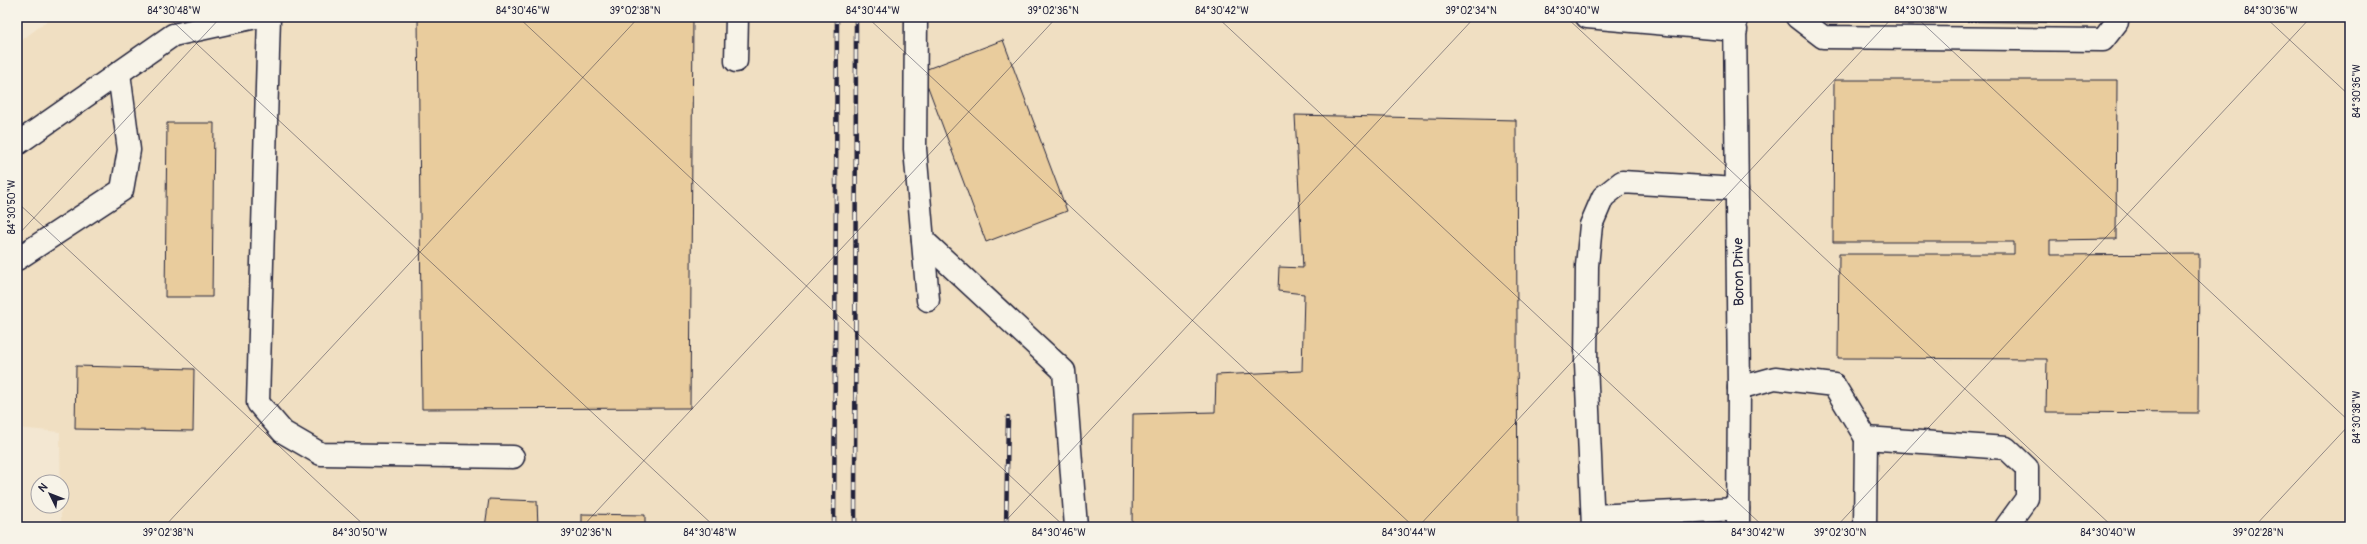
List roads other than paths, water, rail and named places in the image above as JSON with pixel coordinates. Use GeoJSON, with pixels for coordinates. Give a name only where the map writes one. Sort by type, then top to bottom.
{"type":"FeatureCollection","features":[{"type":"Feature","properties":{"kind":"street"},"geometry":{"type":"LineString","coordinates":[[17,144],[173,35],[256,17]]}},
{"type":"Feature","properties":{"kind":"street"},"geometry":{"type":"LineString","coordinates":[[270,17],[258,403],[283,432],[321,454],[513,457]]}},
{"type":"Feature","properties":{"kind":"street"},"geometry":{"type":"LineString","coordinates":[[736,61],[737,17]]}},
{"type":"Feature","properties":{"kind":"street"},"geometry":{"type":"LineString","coordinates":[[916,17],[915,150],[928,300]]}},
{"type":"Feature","properties":{"kind":"street"},"geometry":{"type":"LineString","coordinates":[[1587,17],[1736,24]]}},
{"type":"Feature","properties":{"kind":"street"},"geometry":{"type":"LineString","coordinates":[[1797,17],[1823,38],[2095,40],[2103,40],[2117,22],[2117,17]]}},
{"type":"Feature","properties":{"kind":"street","name":"Boron Drive"},"geometry":{"type":"LineString","coordinates":[[1736,24],[1739,388],[1738,518]]}},
{"type":"Feature","properties":{"kind":"street"},"geometry":{"type":"LineString","coordinates":[[17,259],[122,190],[129,150],[119,73]]}},
{"type":"Feature","properties":{"kind":"street"},"geometry":{"type":"LineString","coordinates":[[1737,189],[1622,182],[1602,197],[1591,225],[1587,266],[1586,363],[1593,522],[1738,518]]}},
{"type":"Feature","properties":{"kind":"street"},"geometry":{"type":"LineString","coordinates":[[923,240],[1064,371],[1076,527]]}},
{"type":"Feature","properties":{"kind":"street"},"geometry":{"type":"LineString","coordinates":[[1739,388],[1775,378],[1834,385],[1866,438],[1865,527]]}},
{"type":"Feature","properties":{"kind":"street"},"geometry":{"type":"LineString","coordinates":[[1866,438],[2006,448],[2027,468],[2027,498],[2006,527]]}},
{"type":"Feature","properties":{"kind":"railway"},"geometry":{"type":"LineString","coordinates":[[834,527],[837,17]]}},
{"type":"Feature","properties":{"kind":"railway"},"geometry":{"type":"LineString","coordinates":[[855,527],[856,17]]}},
{"type":"Feature","properties":{"kind":"railway"},"geometry":{"type":"LineString","coordinates":[[1006,527],[1008,417]]}}]}
